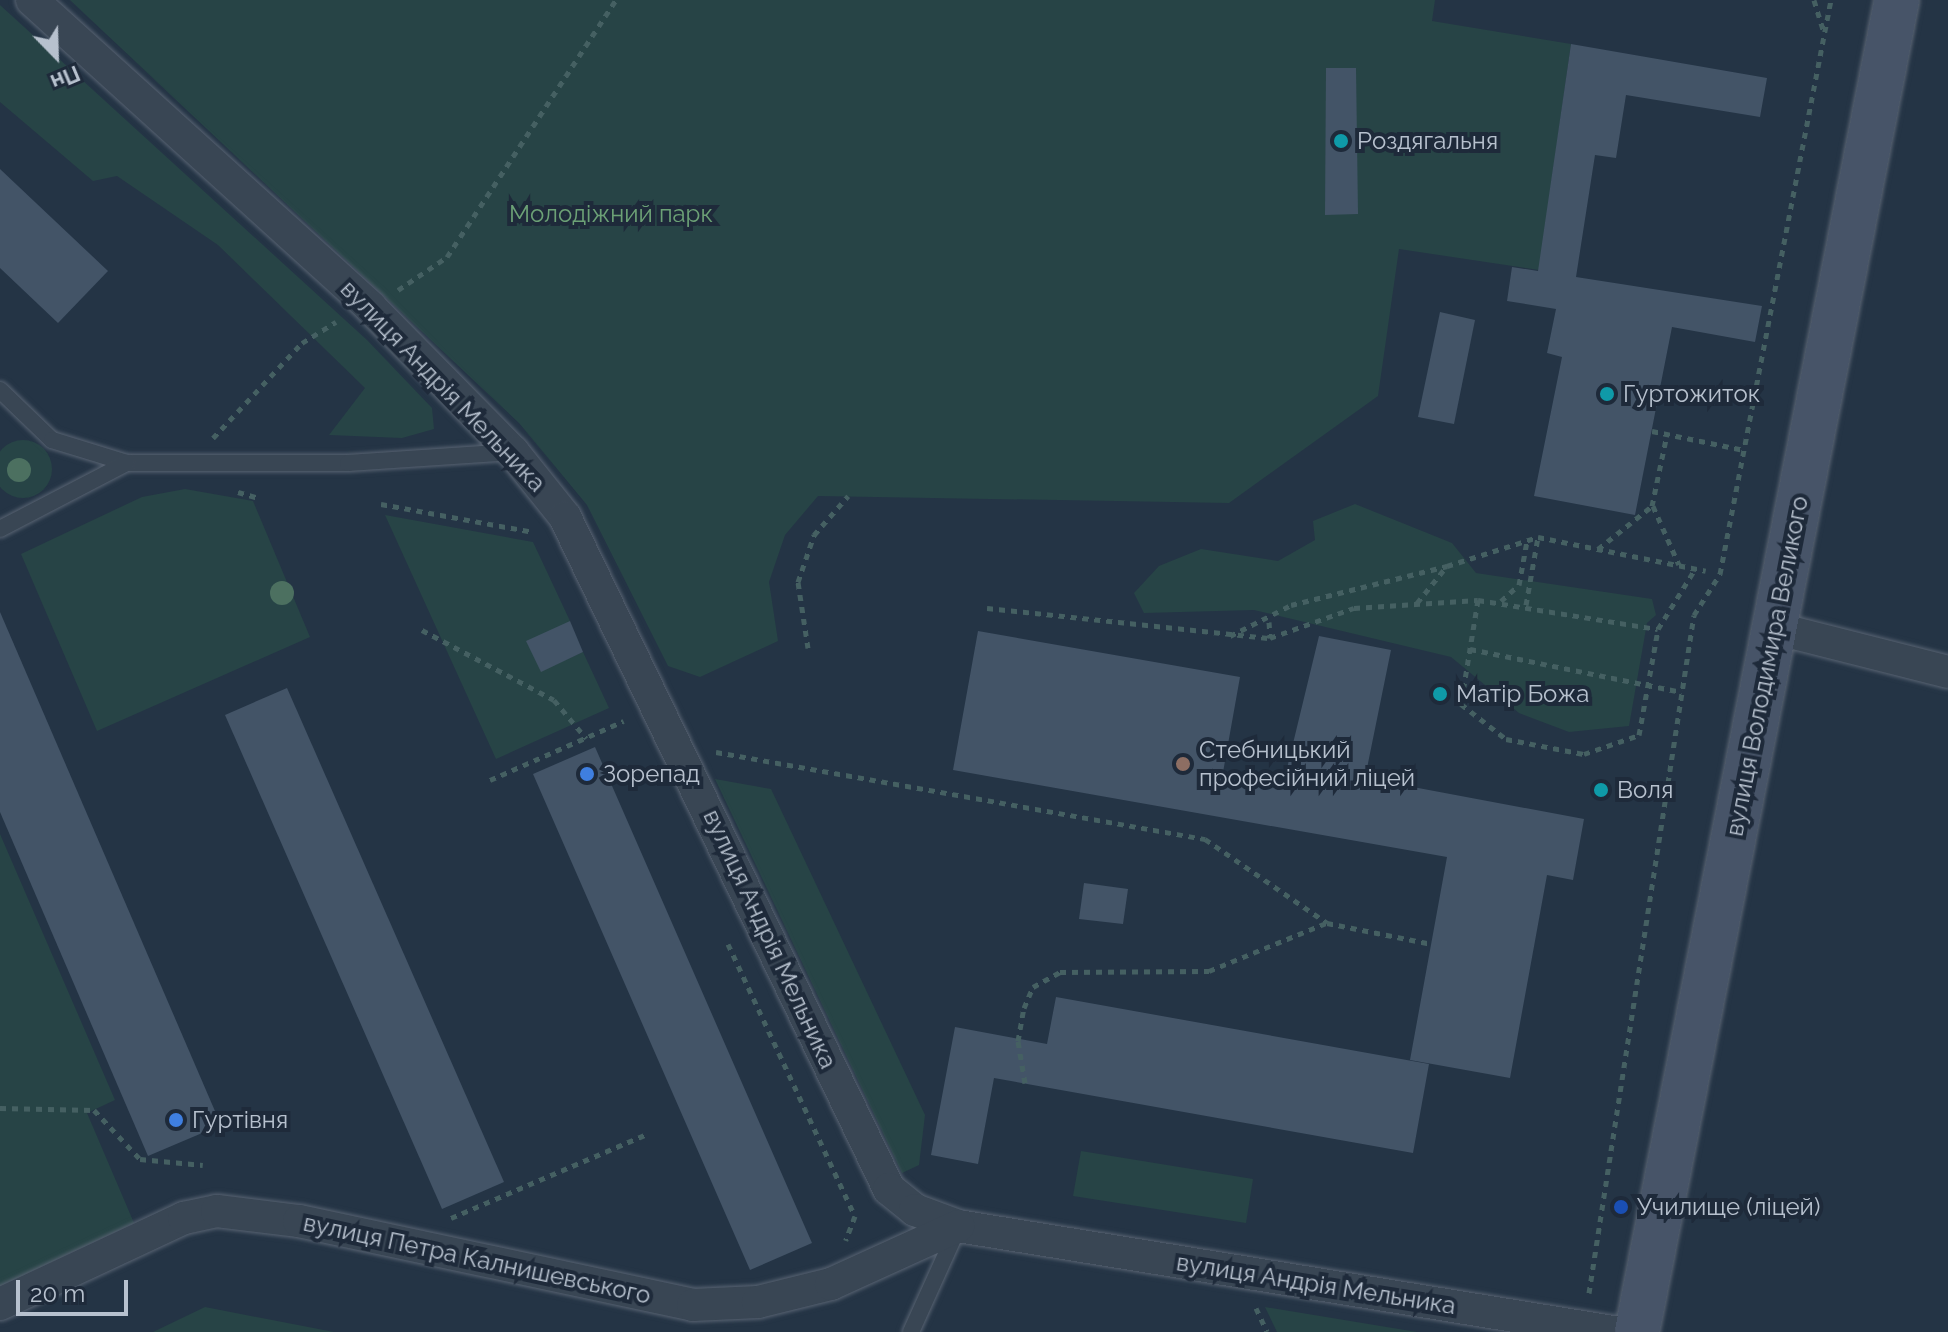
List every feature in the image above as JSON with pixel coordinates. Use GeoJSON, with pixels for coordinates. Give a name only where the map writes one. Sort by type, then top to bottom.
{"type":"FeatureCollection","features":[{"type":"Feature","properties":{"kind":"street","name":"вулиця Андрія Мельника"},"geometry":{"type":"LineString","coordinates":[[32,0],[370,307],[513,452],[585,550],[889,1189],[915,1210],[958,1226],[1494,1322],[1598,1330]]}},
{"type":"Feature","properties":{"kind":"street","name":"вулиця Володимира Великого"},"geometry":{"type":"LineString","coordinates":[[1637,1332],[1897,0]]}},
{"type":"Feature","properties":{"kind":"street"},"geometry":{"type":"LineString","coordinates":[[1774,628],[1948,672]]}},
{"type":"Feature","properties":{"kind":"street","name":"вулиця Петра Калнишевського"},"geometry":{"type":"LineString","coordinates":[[0,1304],[184,1218],[217,1211],[395,1242],[693,1305],[758,1302],[831,1284],[958,1226]]}},
{"type":"Feature","properties":{"kind":"lane"},"geometry":{"type":"LineString","coordinates":[[0,390],[52,440],[127,463],[348,463],[513,452]]}},
{"type":"Feature","properties":{"kind":"lane"},"geometry":{"type":"LineString","coordinates":[[0,529],[127,463]]}},
{"type":"Feature","properties":{"kind":"lane"},"geometry":{"type":"LineString","coordinates":[[911,1332],[958,1226]]}},
{"type":"Feature","properties":{"kind":"path"},"geometry":{"type":"LineString","coordinates":[[198,462],[224,422],[302,343],[370,307],[447,257],[616,0]]}},
{"type":"Feature","properties":{"kind":"path"},"geometry":{"type":"LineString","coordinates":[[1814,0],[1825,36]]}},
{"type":"Feature","properties":{"kind":"path"},"geometry":{"type":"LineString","coordinates":[[1598,1330],[1694,615],[1720,574],[1831,0]]}},
{"type":"Feature","properties":{"kind":"path"},"geometry":{"type":"LineString","coordinates":[[1652,431],[1744,450]]}},
{"type":"Feature","properties":{"kind":"path"},"geometry":{"type":"LineString","coordinates":[[1667,434],[1652,506],[1679,565]]}},
{"type":"Feature","properties":{"kind":"path"},"geometry":{"type":"LineString","coordinates":[[227,490],[256,497]]}},
{"type":"Feature","properties":{"kind":"path"},"geometry":{"type":"LineString","coordinates":[[808,648],[798,582],[814,535],[848,496]]}},
{"type":"Feature","properties":{"kind":"path"},"geometry":{"type":"LineString","coordinates":[[381,504],[534,532]]}},
{"type":"Feature","properties":{"kind":"path"},"geometry":{"type":"LineString","coordinates":[[1598,549],[1652,506]]}},
{"type":"Feature","properties":{"kind":"path"},"geometry":{"type":"LineString","coordinates":[[1526,605],[1538,537]]}},
{"type":"Feature","properties":{"kind":"path"},"geometry":{"type":"LineString","coordinates":[[1230,637],[1269,622],[1291,605],[1447,566],[1538,537],[1706,571]]}},
{"type":"Feature","properties":{"kind":"path"},"geometry":{"type":"LineString","coordinates":[[1498,601],[1519,585],[1527,540]]}},
{"type":"Feature","properties":{"kind":"path"},"geometry":{"type":"LineString","coordinates":[[1417,603],[1447,566]]}},
{"type":"Feature","properties":{"kind":"path"},"geometry":{"type":"LineString","coordinates":[[1478,600],[1461,704],[1506,739],[1584,754],[1639,735],[1658,629],[1695,569]]}},
{"type":"Feature","properties":{"kind":"path"},"geometry":{"type":"LineString","coordinates":[[987,608],[1230,637],[1270,638],[1354,608],[1478,600],[1526,605],[1658,629]]}},
{"type":"Feature","properties":{"kind":"path"},"geometry":{"type":"LineString","coordinates":[[1269,622],[1270,638]]}},
{"type":"Feature","properties":{"kind":"path"},"geometry":{"type":"LineString","coordinates":[[422,630],[554,700],[586,738]]}},
{"type":"Feature","properties":{"kind":"path"},"geometry":{"type":"LineString","coordinates":[[1470,649],[1682,692]]}},
{"type":"Feature","properties":{"kind":"path"},"geometry":{"type":"LineString","coordinates":[[490,780],[624,721]]}},
{"type":"Feature","properties":{"kind":"path"},"geometry":{"type":"LineString","coordinates":[[700,749],[1205,839],[1327,923],[1432,944]]}},
{"type":"Feature","properties":{"kind":"path"},"geometry":{"type":"LineString","coordinates":[[1025,1083],[1018,1041],[1024,1008],[1033,987],[1060,972],[1209,971],[1327,923]]}},
{"type":"Feature","properties":{"kind":"path"},"geometry":{"type":"LineString","coordinates":[[0,1108],[94,1110],[140,1159],[203,1165]]}},
{"type":"Feature","properties":{"kind":"path"},"geometry":{"type":"LineString","coordinates":[[395,1242],[647,1134]]}},
{"type":"Feature","properties":{"kind":"path"},"geometry":{"type":"LineString","coordinates":[[1257,1311],[1267,1332]]}},
{"type":"Feature","properties":{"kind":"green space","name":"Молодіжний парк"},"geometry":{"type":"Polygon","coordinates":[[[70,0],[1435,0],[1432,21],[1571,44],[1539,270],[1399,249],[1378,396],[1229,503],[818,496],[785,535],[769,582],[778,641],[700,677],[668,666],[587,505],[519,423],[70,0]]]}},
{"type":"Feature","properties":{"kind":"green space"},"geometry":{"type":"Polygon","coordinates":[[[0,5],[367,340],[432,408],[434,429],[402,438],[329,435],[365,388],[218,245],[117,176],[93,181],[0,102],[0,5]]]}},
{"type":"Feature","properties":{"kind":"green space"},"geometry":{"type":"Polygon","coordinates":[[[23,440],[44,448],[52,469],[44,490],[23,498],[2,490],[-6,469],[2,448],[23,440]]]}},
{"type":"Feature","properties":{"kind":"green space"},"geometry":{"type":"Polygon","coordinates":[[[185,489],[253,501],[310,637],[97,731],[21,554],[142,497],[185,489]]]}},
{"type":"Feature","properties":{"kind":"green space"},"geometry":{"type":"Polygon","coordinates":[[[1355,504],[1452,543],[1476,573],[1652,599],[1656,615],[1647,623],[1629,726],[1569,732],[1519,713],[1451,657],[1254,610],[1144,613],[1134,593],[1159,566],[1201,549],[1278,561],[1315,540],[1313,521],[1355,504]]]}},
{"type":"Feature","properties":{"kind":"green space"},"geometry":{"type":"Polygon","coordinates":[[[385,515],[533,542],[570,621],[541,671],[583,652],[609,708],[496,759],[385,515]]]}},
{"type":"Feature","properties":{"kind":"green space"},"geometry":{"type":"Polygon","coordinates":[[[715,779],[771,789],[925,1115],[919,1165],[902,1173],[715,779]]]}},
{"type":"Feature","properties":{"kind":"green space"},"geometry":{"type":"Polygon","coordinates":[[[0,834],[115,1100],[87,1113],[134,1223],[0,1286],[0,834]]]}},
{"type":"Feature","properties":{"kind":"green space"},"geometry":{"type":"Polygon","coordinates":[[[1081,1151],[1253,1179],[1246,1223],[1073,1196],[1081,1151]]]}},
{"type":"Feature","properties":{"kind":"green space"},"geometry":{"type":"Polygon","coordinates":[[[205,1307],[334,1332],[153,1332],[205,1307]]]}},
{"type":"Feature","properties":{"kind":"green space"},"geometry":{"type":"Polygon","coordinates":[[[1265,1307],[1417,1332],[1277,1332],[1265,1307]]]}},
{"type":"Feature","properties":{"kind":"building"},"geometry":{"type":"Polygon","coordinates":[[[1571,44],[1767,78],[1760,117],[1626,95],[1616,158],[1595,155],[1576,277],[1762,306],[1755,342],[1672,327],[1635,515],[1534,496],[1562,357],[1547,353],[1556,309],[1507,301],[1512,267],[1538,271],[1571,44]]]}},
{"type":"Feature","properties":{"kind":"building","name":"Роздягальня"},"geometry":{"type":"Polygon","coordinates":[[[1326,68],[1356,68],[1358,214],[1325,215],[1326,68]]]}},
{"type":"Feature","properties":{"kind":"building"},"geometry":{"type":"Polygon","coordinates":[[[0,169],[108,271],[58,323],[0,268],[0,169]]]}},
{"type":"Feature","properties":{"kind":"building"},"geometry":{"type":"Polygon","coordinates":[[[1440,312],[1475,320],[1454,424],[1418,417],[1440,312]]]}},
{"type":"Feature","properties":{"kind":"building"},"geometry":{"type":"Polygon","coordinates":[[[0,612],[221,1125],[148,1156],[0,812],[0,612]]]}},
{"type":"Feature","properties":{"kind":"building"},"geometry":{"type":"Polygon","coordinates":[[[570,621],[583,652],[541,672],[526,641],[570,621]]]}},
{"type":"Feature","properties":{"kind":"building"},"geometry":{"type":"Polygon","coordinates":[[[978,631],[1240,677],[1222,778],[1282,789],[1319,636],[1391,650],[1365,778],[1584,819],[1573,880],[1547,875],[1510,1078],[1410,1060],[1447,857],[953,770],[978,631]]]}},
{"type":"Feature","properties":{"kind":"building"},"geometry":{"type":"Polygon","coordinates":[[[287,688],[504,1182],[442,1209],[225,715],[287,688]]]}},
{"type":"Feature","properties":{"kind":"building"},"geometry":{"type":"Polygon","coordinates":[[[595,747],[812,1243],[750,1270],[533,774],[595,747]]]}},
{"type":"Feature","properties":{"kind":"building"},"geometry":{"type":"Polygon","coordinates":[[[1084,883],[1128,889],[1123,924],[1079,919],[1084,883]]]}},
{"type":"Feature","properties":{"kind":"building"},"geometry":{"type":"Polygon","coordinates":[[[1056,997],[1429,1064],[1413,1153],[994,1078],[978,1164],[931,1155],[955,1027],[1047,1044],[1056,997]]]}},
{"type":"Feature","properties":{"kind":"place","name":"Роздягальня"},"geometry":{"type":"Point","coordinates":[1341,141]}},
{"type":"Feature","properties":{"kind":"place","name":"Гуртожиток"},"geometry":{"type":"Point","coordinates":[1607,394]}},
{"type":"Feature","properties":{"kind":"place","name":"Матір Божа"},"geometry":{"type":"Point","coordinates":[1440,694]}},
{"type":"Feature","properties":{"kind":"place","name":"Стебницький професійний ліцей"},"geometry":{"type":"Point","coordinates":[1183,764]}},
{"type":"Feature","properties":{"kind":"place","name":"Зорепад"},"geometry":{"type":"Point","coordinates":[587,774]}},
{"type":"Feature","properties":{"kind":"place","name":"Воля"},"geometry":{"type":"Point","coordinates":[1601,790]}},
{"type":"Feature","properties":{"kind":"place","name":"Гуртівня"},"geometry":{"type":"Point","coordinates":[176,1120]}},
{"type":"Feature","properties":{"kind":"place","name":"Училище (ліцей)"},"geometry":{"type":"Point","coordinates":[1621,1207]}}]}
